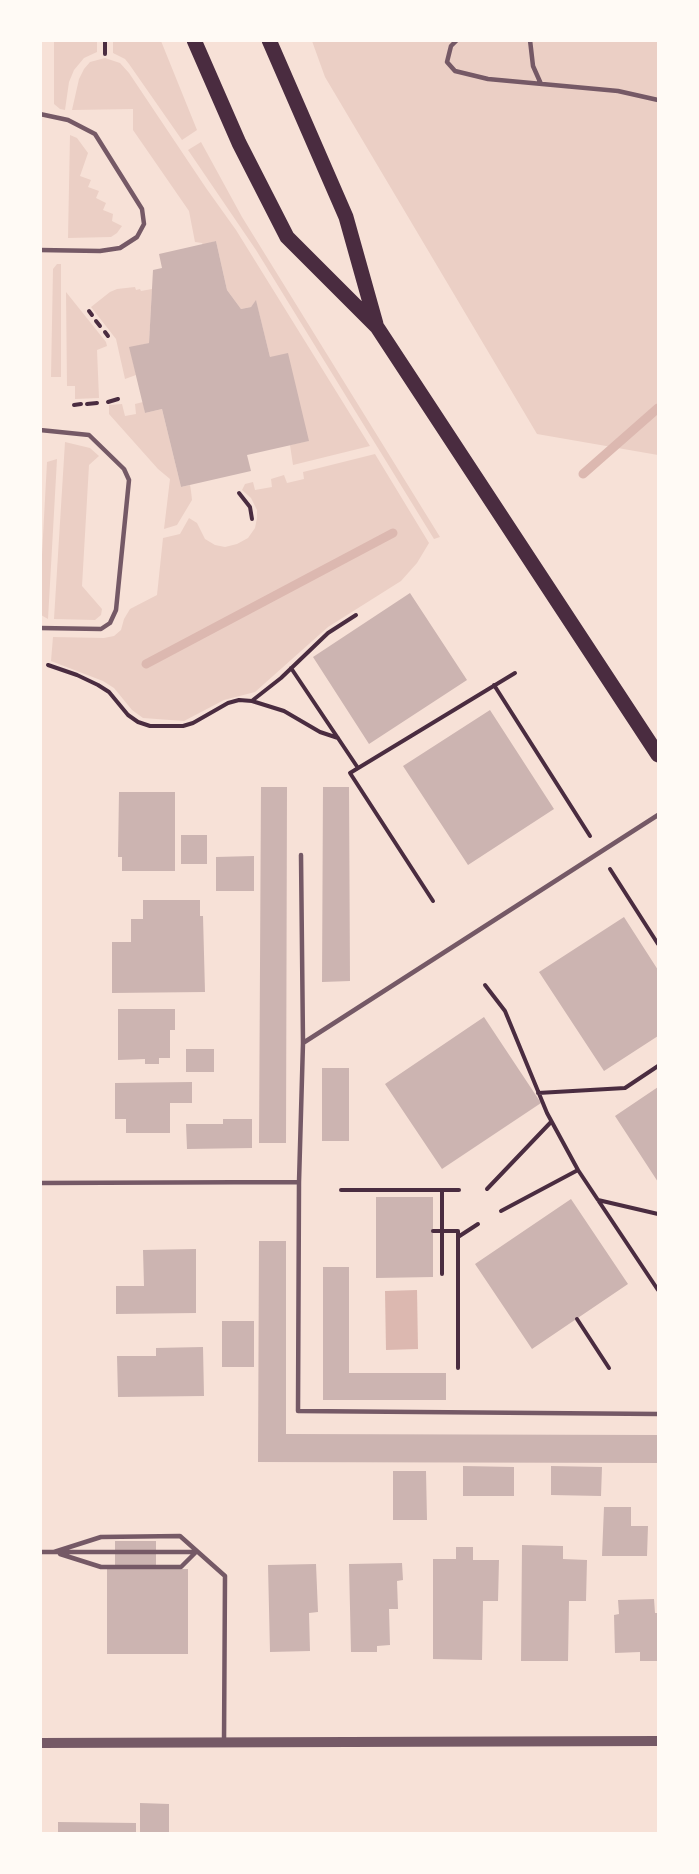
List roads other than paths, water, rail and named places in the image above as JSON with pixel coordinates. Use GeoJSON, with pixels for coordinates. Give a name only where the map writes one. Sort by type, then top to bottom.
{"type":"FeatureCollection","features":[{"type":"Feature","properties":{"kind":"main road"},"geometry":{"type":"LineString","coordinates":[[194,40],[239,143],[287,237],[377,327],[658,755]]}},
{"type":"Feature","properties":{"kind":"main road"},"geometry":{"type":"LineString","coordinates":[[269,40],[346,217],[377,327]]}},
{"type":"Feature","properties":{"kind":"street"},"geometry":{"type":"LineString","coordinates":[[40,1743],[658,1741]]}},
{"type":"Feature","properties":{"kind":"lane"},"geometry":{"type":"LineString","coordinates":[[457,40],[451,46],[447,62],[455,71],[488,80],[618,91],[658,100]]}},
{"type":"Feature","properties":{"kind":"lane"},"geometry":{"type":"LineString","coordinates":[[530,40],[533,66],[541,84]]}},
{"type":"Feature","properties":{"kind":"lane"},"geometry":{"type":"LineString","coordinates":[[40,114],[68,120],[84,126],[95,134],[142,209],[144,224],[137,237],[120,248],[100,251],[40,250]]}},
{"type":"Feature","properties":{"kind":"lane"},"geometry":{"type":"LineString","coordinates":[[40,430],[89,435],[124,469],[129,480],[116,610],[110,623],[101,629],[40,628]]}},
{"type":"Feature","properties":{"kind":"lane"},"geometry":{"type":"LineString","coordinates":[[303,1043],[658,815]]}},
{"type":"Feature","properties":{"kind":"lane"},"geometry":{"type":"LineString","coordinates":[[301,855],[303,1043],[299,1182],[298,1411],[658,1414]]}},
{"type":"Feature","properties":{"kind":"lane"},"geometry":{"type":"LineString","coordinates":[[40,1183],[299,1182]]}},
{"type":"Feature","properties":{"kind":"lane"},"geometry":{"type":"LineString","coordinates":[[54,1552],[101,1537],[180,1536],[225,1576],[224,1743]]}},
{"type":"Feature","properties":{"kind":"lane"},"geometry":{"type":"LineString","coordinates":[[40,1552],[196,1552]]}},
{"type":"Feature","properties":{"kind":"lane"},"geometry":{"type":"LineString","coordinates":[[54,1552],[101,1567],[180,1567],[196,1552]]}},
{"type":"Feature","properties":{"kind":"waterway"},"geometry":{"type":"LineString","coordinates":[[583,474],[658,408]]}},
{"type":"Feature","properties":{"kind":"waterway"},"geometry":{"type":"LineString","coordinates":[[146,664],[393,533]]}}]}
